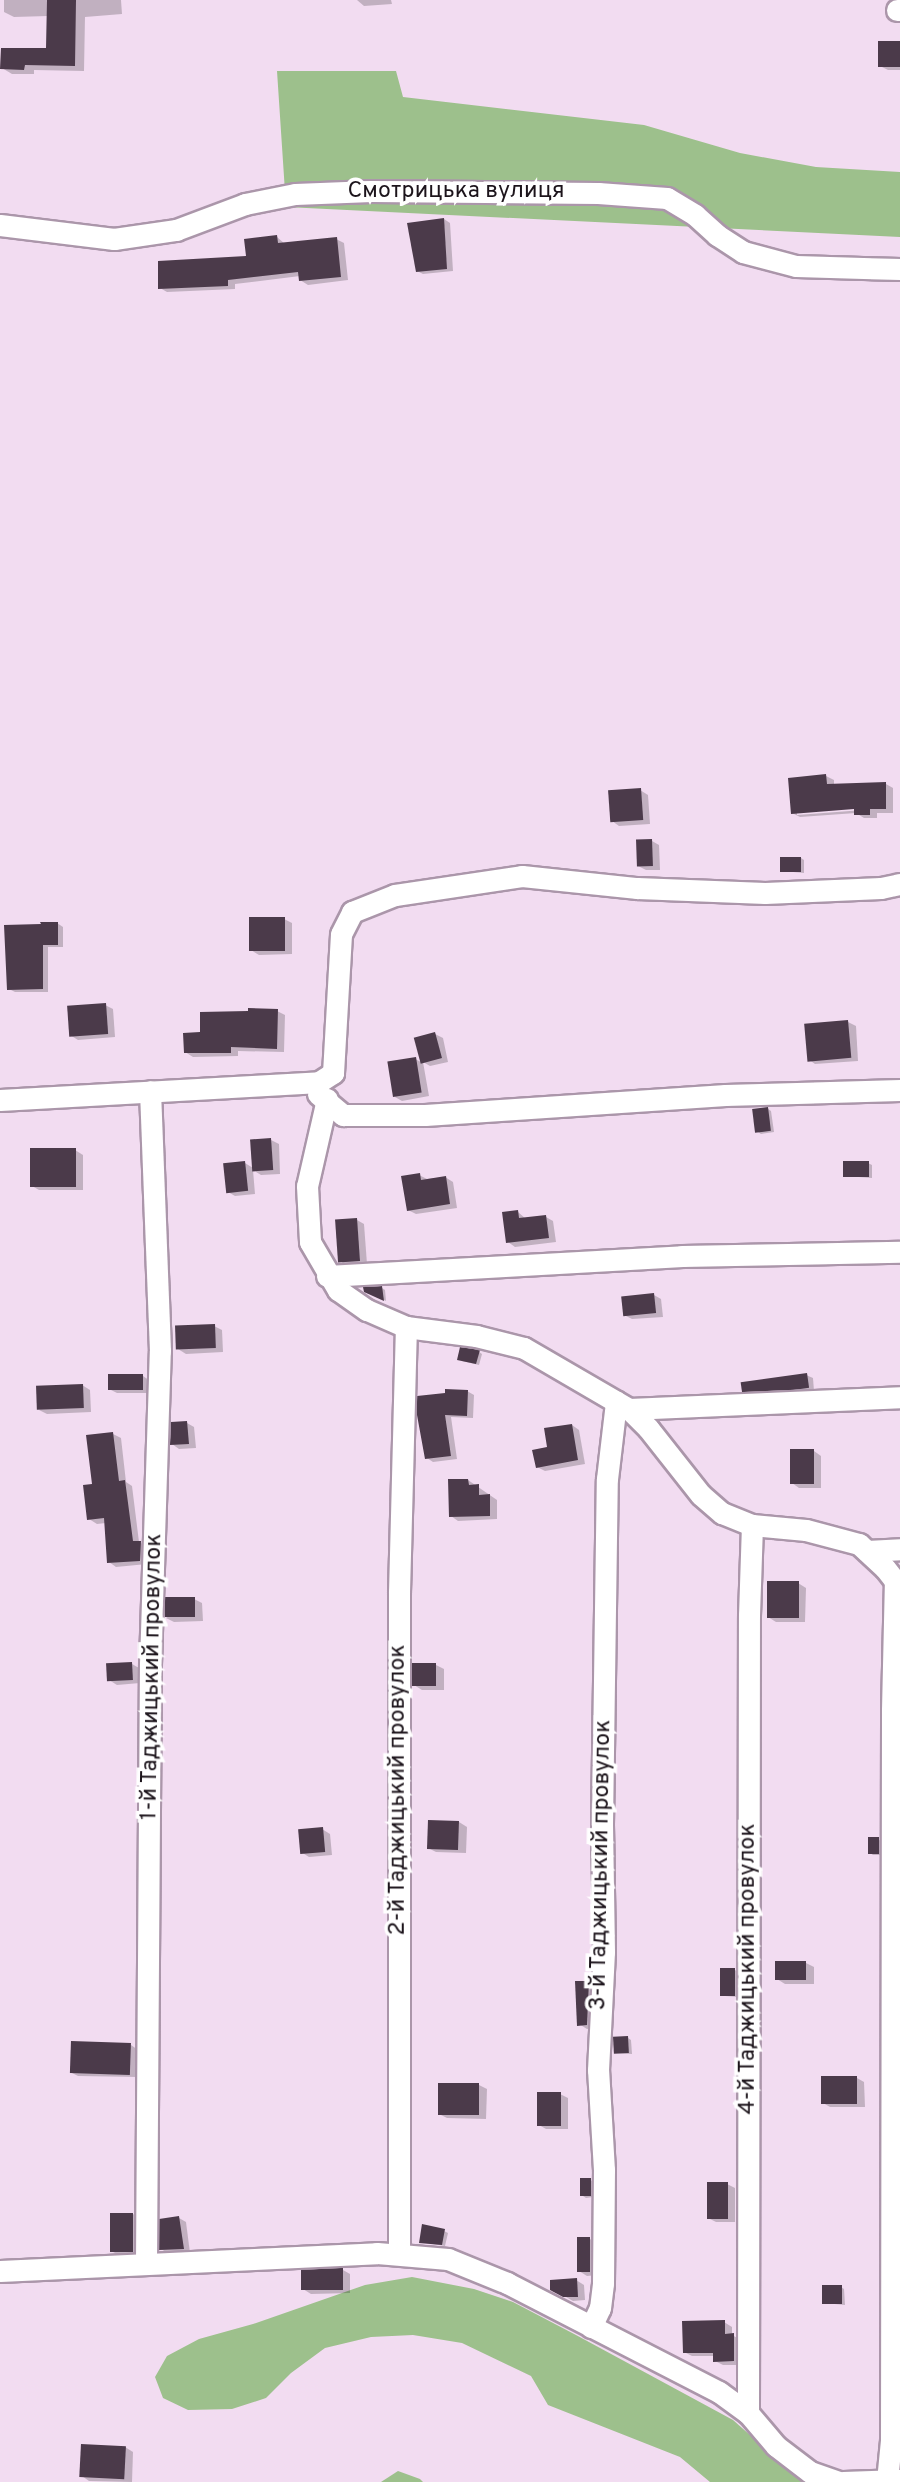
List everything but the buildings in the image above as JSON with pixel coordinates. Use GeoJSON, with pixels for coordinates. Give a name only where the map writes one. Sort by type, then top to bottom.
{"type":"FeatureCollection","features":[{"type":"Feature","properties":{"kind":"street","name":"Смотрицька вулиця"},"geometry":{"type":"LineString","coordinates":[[0,225],[114,239],[176,230],[245,204],[295,194],[371,191],[598,193],[667,198],[695,215],[717,235],[743,252],[796,266],[900,269]]}},
{"type":"Feature","properties":{"kind":"street"},"geometry":{"type":"LineString","coordinates":[[0,1100],[319,1082],[333,1073],[341,934],[352,912],[395,895],[522,876],[637,888],[765,894],[881,888],[900,884]]}},
{"type":"Feature","properties":{"kind":"street"},"geometry":{"type":"LineString","coordinates":[[297,1084],[327,1099],[343,1115],[425,1115],[724,1095],[900,1090]]}},
{"type":"Feature","properties":{"kind":"street","name":"1-й Таджицький провулок"},"geometry":{"type":"LineString","coordinates":[[146,2263],[150,1664],[160,1351],[150,1091]]}},
{"type":"Feature","properties":{"kind":"street"},"geometry":{"type":"LineString","coordinates":[[0,2271],[399,2254],[448,2259],[507,2283],[719,2392],[748,2413],[776,2446],[801,2465],[841,2482],[893,2480],[892,1710],[898,1584],[859,1544],[806,1530],[752,1525],[722,1513],[701,1495],[648,1427],[623,1405],[524,1348],[476,1336],[406,1327],[367,1310],[338,1290],[327,1276],[310,1242],[307,1186],[327,1099]]}},
{"type":"Feature","properties":{"kind":"street"},"geometry":{"type":"LineString","coordinates":[[327,1276],[682,1256],[900,1252]]}},
{"type":"Feature","properties":{"kind":"street","name":"2-й Таджицький провулок"},"geometry":{"type":"LineString","coordinates":[[399,2254],[399,1592],[406,1327]]}},
{"type":"Feature","properties":{"kind":"street"},"geometry":{"type":"LineString","coordinates":[[623,1405],[900,1397]]}},
{"type":"Feature","properties":{"kind":"street","name":"3-й Таджицький провулок"},"geometry":{"type":"LineString","coordinates":[[592,2327],[600,2308],[603,2283],[604,2171],[598,2070],[604,1952],[602,1797],[607,1479],[623,1405]]}},
{"type":"Feature","properties":{"kind":"street","name":"4-й Таджицький провулок"},"geometry":{"type":"LineString","coordinates":[[748,2413],[749,1615],[752,1525]]}},
{"type":"Feature","properties":{"kind":"street"},"geometry":{"type":"LineString","coordinates":[[867,1551],[900,1549]]}},
{"type":"Feature","properties":{"kind":"green space"},"geometry":{"type":"Polygon","coordinates":[[[277,71],[396,71],[403,97],[644,125],[740,153],[816,167],[900,172],[900,237],[286,207],[277,71]]]}},
{"type":"Feature","properties":{"kind":"green space"},"geometry":{"type":"Polygon","coordinates":[[[412,2277],[474,2289],[513,2302],[576,2335],[733,2420],[803,2482],[710,2482],[680,2457],[548,2405],[531,2376],[462,2343],[413,2335],[371,2337],[325,2348],[291,2373],[266,2398],[232,2409],[188,2410],[163,2398],[155,2377],[167,2356],[199,2339],[253,2324],[365,2285],[412,2277]]]}},
{"type":"Feature","properties":{"kind":"green space"},"geometry":{"type":"Polygon","coordinates":[[[398,2471],[420,2479],[423,2482],[381,2482],[398,2471]]]}}]}
